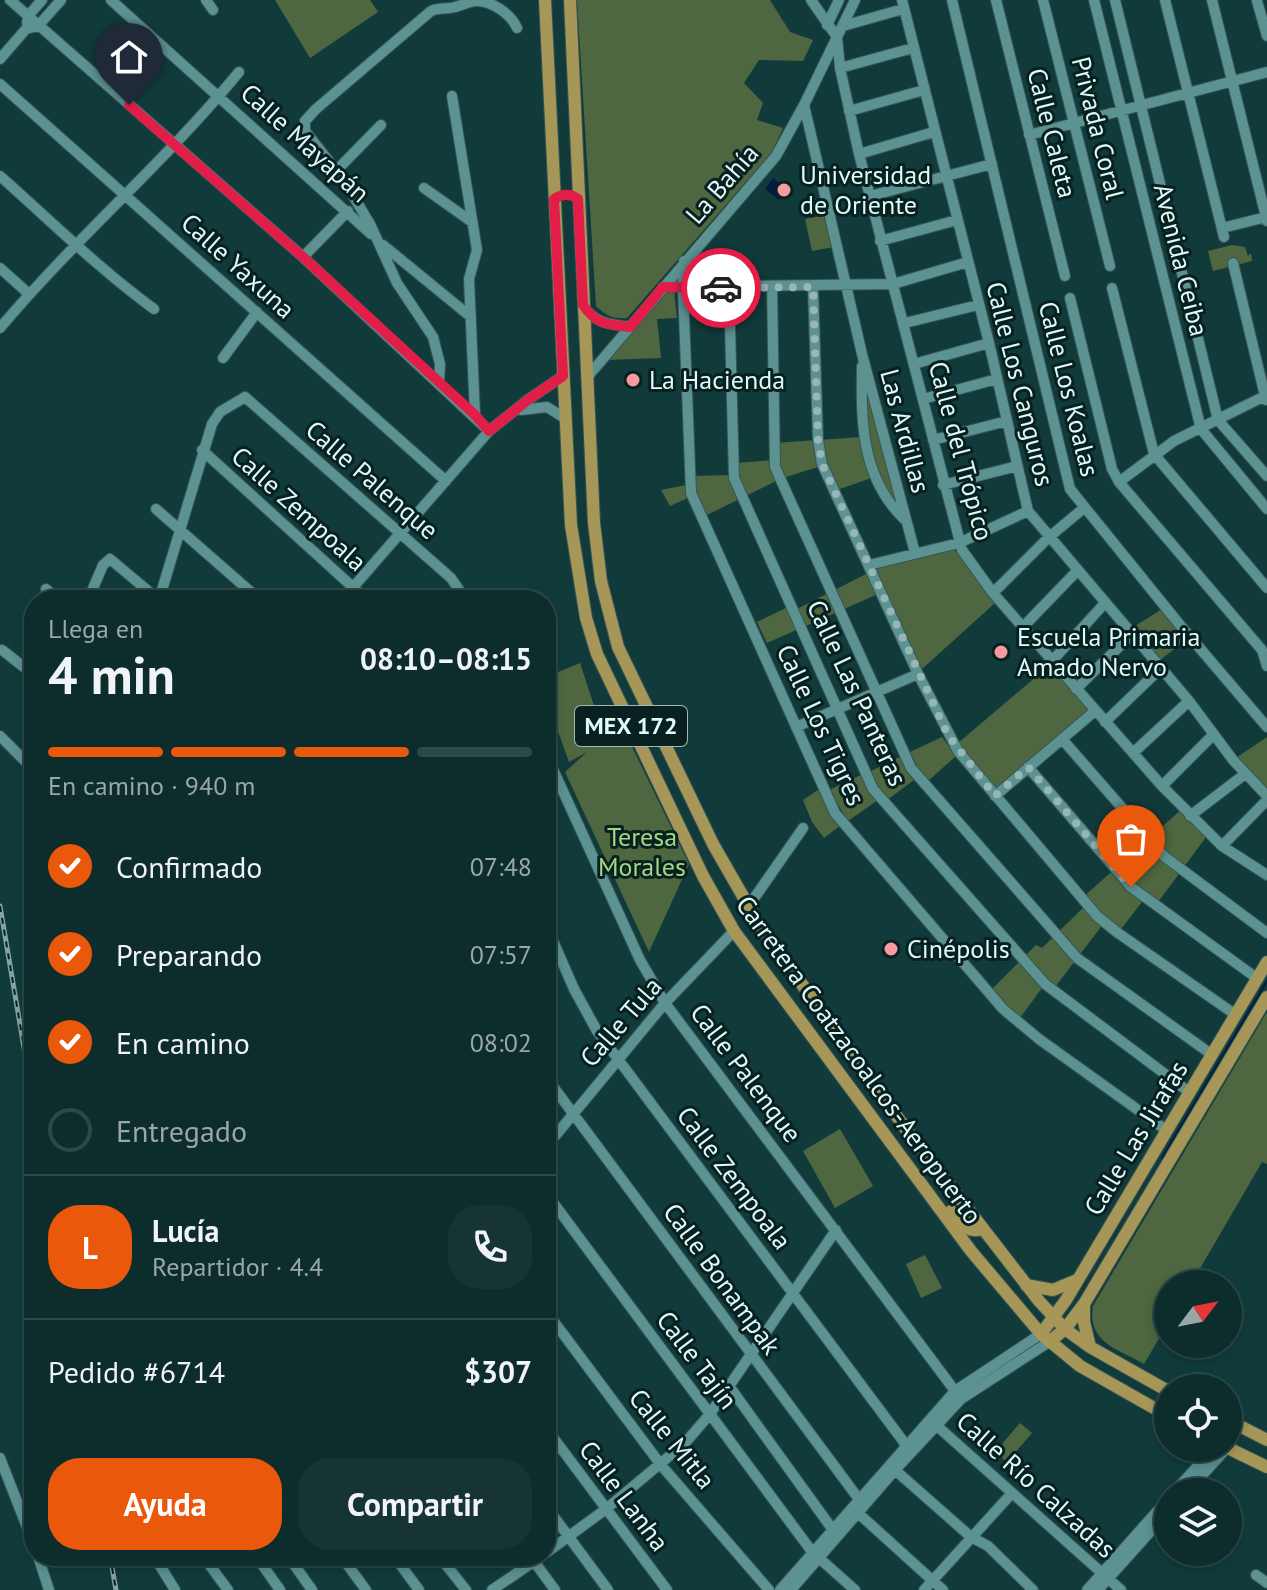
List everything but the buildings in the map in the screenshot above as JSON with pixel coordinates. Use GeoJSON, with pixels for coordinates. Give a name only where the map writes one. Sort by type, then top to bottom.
{"type":"FeatureCollection","features":[{"type":"Feature","properties":{"kind":"main road","name":"Carretera Coatzacoalcos-Aeropuerto"},"geometry":{"type":"LineString","coordinates":[[545,0],[571,525],[586,618],[597,654],[703,876],[734,931],[803,1026],[971,1251],[1045,1338],[1104,1381],[1154,1408]]}},
{"type":"Feature","properties":{"kind":"main road","name":"Carretera Coatzacoalcos-Aeropuerto"},"geometry":{"type":"LineString","coordinates":[[570,0],[594,523],[601,581],[611,625],[632,680],[713,844],[748,907],[825,1018],[982,1229],[1054,1319],[1090,1347],[1154,1383]]}},
{"type":"Feature","properties":{"kind":"main road"},"geometry":{"type":"LineString","coordinates":[[554,199],[567,194],[578,199]]}},
{"type":"Feature","properties":{"kind":"main road"},"geometry":{"type":"LineString","coordinates":[[571,525],[594,523]]}},
{"type":"Feature","properties":{"kind":"main road"},"geometry":{"type":"LineString","coordinates":[[641,748],[661,739]]}},
{"type":"Feature","properties":{"kind":"main road","name":"Calle Las Jirafas"},"geometry":{"type":"LineString","coordinates":[[1045,1338],[1267,962]]}},
{"type":"Feature","properties":{"kind":"main road","name":"Calle Las Jirafas"},"geometry":{"type":"LineString","coordinates":[[1045,1338],[1065,1329],[1084,1304],[1267,997]]}},
{"type":"Feature","properties":{"kind":"main road"},"geometry":{"type":"LineString","coordinates":[[803,1026],[818,1026],[825,1018]]}},
{"type":"Feature","properties":{"kind":"main road"},"geometry":{"type":"LineString","coordinates":[[906,1162],[925,1179],[964,1226],[971,1231],[982,1229]]}},
{"type":"Feature","properties":{"kind":"main road"},"geometry":{"type":"LineString","coordinates":[[1147,1163],[1162,1172]]}},
{"type":"Feature","properties":{"kind":"main road"},"geometry":{"type":"LineString","coordinates":[[1025,1284],[1053,1290],[1080,1278]]}},
{"type":"Feature","properties":{"kind":"main road"},"geometry":{"type":"LineString","coordinates":[[1084,1304],[1084,1322],[1090,1347]]}},
{"type":"Feature","properties":{"kind":"main road"},"geometry":{"type":"LineString","coordinates":[[1242,1427],[1267,1440]]}},
{"type":"Feature","properties":{"kind":"main road"},"geometry":{"type":"LineString","coordinates":[[1242,1455],[1267,1467]]}},
{"type":"Feature","properties":{"kind":"street"},"geometry":{"type":"LineString","coordinates":[[10,0],[303,257],[489,431]]}},
{"type":"Feature","properties":{"kind":"street"},"geometry":{"type":"LineString","coordinates":[[0,59],[26,29],[28,16],[42,0]]}},
{"type":"Feature","properties":{"kind":"street"},"geometry":{"type":"LineString","coordinates":[[26,29],[38,26],[61,0]]}},
{"type":"Feature","properties":{"kind":"street","name":"Calle Mayapán"},"geometry":{"type":"LineString","coordinates":[[111,0],[380,243],[471,317]]}},
{"type":"Feature","properties":{"kind":"street"},"geometry":{"type":"LineString","coordinates":[[811,0],[837,37]]}},
{"type":"Feature","properties":{"kind":"street"},"geometry":{"type":"LineString","coordinates":[[827,25],[839,0]]}},
{"type":"Feature","properties":{"kind":"street","name":"La Bahía"},"geometry":{"type":"LineString","coordinates":[[589,375],[776,156],[855,0]]}},
{"type":"Feature","properties":{"kind":"street","name":"Calle Los Koalas"},"geometry":{"type":"LineString","coordinates":[[952,0],[1070,489],[1267,727]]}},
{"type":"Feature","properties":{"kind":"street","name":"Calle Caleta"},"geometry":{"type":"LineString","coordinates":[[996,0],[1065,276]]}},
{"type":"Feature","properties":{"kind":"street","name":"Privada Coral"},"geometry":{"type":"LineString","coordinates":[[1043,0],[1110,266]]}},
{"type":"Feature","properties":{"kind":"street","name":"Avenida Ceiba"},"geometry":{"type":"LineString","coordinates":[[1094,0],[1201,429],[1267,509]]}},
{"type":"Feature","properties":{"kind":"street","name":"Avenida Ceiba"},"geometry":{"type":"LineString","coordinates":[[1115,0],[1218,420],[1267,476]]}},
{"type":"Feature","properties":{"kind":"street"},"geometry":{"type":"LineString","coordinates":[[1165,0],[1223,232],[1267,219],[1212,0]]}},
{"type":"Feature","properties":{"kind":"street"},"geometry":{"type":"LineString","coordinates":[[1256,0],[1267,6]]}},
{"type":"Feature","properties":{"kind":"street"},"geometry":{"type":"LineString","coordinates":[[1256,0],[1267,36]]}},
{"type":"Feature","properties":{"kind":"street"},"geometry":{"type":"LineString","coordinates":[[439,382],[440,364],[433,337],[397,283],[380,243],[336,171],[305,131],[305,121],[431,11],[477,1],[493,5],[512,18],[517,28]]}},
{"type":"Feature","properties":{"kind":"street"},"geometry":{"type":"LineString","coordinates":[[843,26],[902,5]]}},
{"type":"Feature","properties":{"kind":"street","name":"Calle Los Canguros"},"geometry":{"type":"LineString","coordinates":[[902,5],[989,343],[1028,511],[1267,798]]}},
{"type":"Feature","properties":{"kind":"street","name":"Calle del Trópico"},"geometry":{"type":"LineString","coordinates":[[837,37],[840,68],[859,154],[880,241],[905,323],[959,543],[993,593],[1022,628],[1190,816],[1222,846],[1266,871]]}},
{"type":"Feature","properties":{"kind":"street"},"geometry":{"type":"LineString","coordinates":[[840,68],[913,48]]}},
{"type":"Feature","properties":{"kind":"street"},"geometry":{"type":"LineString","coordinates":[[0,328],[29,294],[175,145],[239,72]]}},
{"type":"Feature","properties":{"kind":"street"},"geometry":{"type":"LineString","coordinates":[[1029,135],[1267,72]]}},
{"type":"Feature","properties":{"kind":"street","name":"Calle Yaxuna"},"geometry":{"type":"LineString","coordinates":[[0,84],[446,481]]}},
{"type":"Feature","properties":{"kind":"street"},"geometry":{"type":"LineString","coordinates":[[849,111],[924,90]]}},
{"type":"Feature","properties":{"kind":"street"},"geometry":{"type":"LineString","coordinates":[[452,96],[477,250],[469,279],[475,415]]}},
{"type":"Feature","properties":{"kind":"street","name":"Las Ardillas"},"geometry":{"type":"LineString","coordinates":[[804,105],[862,354],[915,553]]}},
{"type":"Feature","properties":{"kind":"street"},"geometry":{"type":"LineString","coordinates":[[336,171],[381,125]]}},
{"type":"Feature","properties":{"kind":"street"},"geometry":{"type":"LineString","coordinates":[[859,154],[934,132]]}},
{"type":"Feature","properties":{"kind":"street"},"geometry":{"type":"LineString","coordinates":[[870,196],[992,164]]}},
{"type":"Feature","properties":{"kind":"street"},"geometry":{"type":"LineString","coordinates":[[0,176],[78,244],[110,277],[154,309]]}},
{"type":"Feature","properties":{"kind":"street"},"geometry":{"type":"LineString","coordinates":[[424,188],[472,222]]}},
{"type":"Feature","properties":{"kind":"street"},"geometry":{"type":"LineString","coordinates":[[303,257],[348,211]]}},
{"type":"Feature","properties":{"kind":"street"},"geometry":{"type":"LineString","coordinates":[[880,241],[957,220]]}},
{"type":"Feature","properties":{"kind":"street","name":"Calle Los Tigres"},"geometry":{"type":"LineString","coordinates":[[684,261],[691,493],[832,806],[842,823],[1003,1009],[1039,1039],[1166,1130]]}},
{"type":"Feature","properties":{"kind":"street"},"geometry":{"type":"LineString","coordinates":[[663,287],[893,284],[968,262]]}},
{"type":"Feature","properties":{"kind":"street"},"geometry":{"type":"LineString","coordinates":[[1119,482],[1154,454],[1266,398],[1233,263]]}},
{"type":"Feature","properties":{"kind":"street"},"geometry":{"type":"LineString","coordinates":[[0,268],[29,294]]}},
{"type":"Feature","properties":{"kind":"street"},"geometry":{"type":"LineString","coordinates":[[772,286],[774,463],[911,768],[1077,958],[1211,1054]]}},
{"type":"Feature","properties":{"kind":"street"},"geometry":{"type":"LineString","coordinates":[[813,287],[820,454],[825,472],[948,735],[995,796],[1104,923],[1236,1015]]}},
{"type":"Feature","properties":{"kind":"street","name":"Calle Las Panteras"},"geometry":{"type":"LineString","coordinates":[[729,288],[734,478],[868,779],[882,801],[1034,974],[1075,1009],[1189,1092]]}},
{"type":"Feature","properties":{"kind":"street"},"geometry":{"type":"LineString","coordinates":[[1112,288],[1154,454],[1267,588]]}},
{"type":"Feature","properties":{"kind":"street"},"geometry":{"type":"LineString","coordinates":[[1070,298],[1112,469],[1119,482],[1262,650],[1266,662]]}},
{"type":"Feature","properties":{"kind":"street"},"geometry":{"type":"LineString","coordinates":[[583,305],[593,319],[630,327]]}},
{"type":"Feature","properties":{"kind":"street"},"geometry":{"type":"LineString","coordinates":[[905,323],[978,305]]}},
{"type":"Feature","properties":{"kind":"street"},"geometry":{"type":"LineString","coordinates":[[223,358],[257,312]]}},
{"type":"Feature","properties":{"kind":"street"},"geometry":{"type":"LineString","coordinates":[[914,364],[989,343]]}},
{"type":"Feature","properties":{"kind":"street","name":"Las Ardillas"},"geometry":{"type":"LineString","coordinates":[[862,354],[861,418],[867,457],[887,498],[906,520]]}},
{"type":"Feature","properties":{"kind":"street"},"geometry":{"type":"LineString","coordinates":[[353,588],[489,431],[563,376]]}},
{"type":"Feature","properties":{"kind":"street"},"geometry":{"type":"LineString","coordinates":[[923,399],[997,379]]}},
{"type":"Feature","properties":{"kind":"street","name":"Calle Palenque"},"geometry":{"type":"LineString","coordinates":[[202,450],[220,412],[245,397],[451,578],[459,590]]}},
{"type":"Feature","properties":{"kind":"street"},"geometry":{"type":"LineString","coordinates":[[512,413],[526,407],[547,407],[566,419]]}},
{"type":"Feature","properties":{"kind":"street"},"geometry":{"type":"LineString","coordinates":[[933,440],[1007,421]]}},
{"type":"Feature","properties":{"kind":"street"},"geometry":{"type":"LineString","coordinates":[[162,590],[202,450]]}},
{"type":"Feature","properties":{"kind":"street","name":"Calle Zempoala"},"geometry":{"type":"LineString","coordinates":[[202,450],[355,590]]}},
{"type":"Feature","properties":{"kind":"street"},"geometry":{"type":"LineString","coordinates":[[943,485],[1017,466]]}},
{"type":"Feature","properties":{"kind":"street"},"geometry":{"type":"LineString","coordinates":[[993,593],[1048,538],[1084,508]]}},
{"type":"Feature","properties":{"kind":"street"},"geometry":{"type":"LineString","coordinates":[[156,509],[249,590]]}},
{"type":"Feature","properties":{"kind":"street"},"geometry":{"type":"LineString","coordinates":[[869,565],[959,543],[1028,511]]}},
{"type":"Feature","properties":{"kind":"street"},"geometry":{"type":"LineString","coordinates":[[92,590],[103,565],[110,559],[147,590]]}},
{"type":"Feature","properties":{"kind":"street"},"geometry":{"type":"LineString","coordinates":[[1022,628],[1078,570]]}},
{"type":"Feature","properties":{"kind":"street"},"geometry":{"type":"LineString","coordinates":[[1052,661],[1105,603]]}},
{"type":"Feature","properties":{"kind":"street"},"geometry":{"type":"LineString","coordinates":[[1076,689],[1132,634]]}},
{"type":"Feature","properties":{"kind":"street"},"geometry":{"type":"LineString","coordinates":[[2,650],[24,667]]}},
{"type":"Feature","properties":{"kind":"street"},"geometry":{"type":"LineString","coordinates":[[1105,722],[1161,668]]}},
{"type":"Feature","properties":{"kind":"street"},"geometry":{"type":"LineString","coordinates":[[796,727],[918,674]]}},
{"type":"Feature","properties":{"kind":"street"},"geometry":{"type":"LineString","coordinates":[[1133,753],[1189,701]]}},
{"type":"Feature","properties":{"kind":"street"},"geometry":{"type":"LineString","coordinates":[[995,796],[1095,711]]}},
{"type":"Feature","properties":{"kind":"street"},"geometry":{"type":"LineString","coordinates":[[1162,786],[1213,735]]}},
{"type":"Feature","properties":{"kind":"street"},"geometry":{"type":"LineString","coordinates":[[0,736],[24,760]]}},
{"type":"Feature","properties":{"kind":"street"},"geometry":{"type":"LineString","coordinates":[[1062,739],[1165,857],[1267,933]]}},
{"type":"Feature","properties":{"kind":"street"},"geometry":{"type":"LineString","coordinates":[[1028,767],[1131,887],[1258,979]]}},
{"type":"Feature","properties":{"kind":"street"},"geometry":{"type":"LineString","coordinates":[[1190,816],[1245,774]]}},
{"type":"Feature","properties":{"kind":"street","name":"Calle Palenque"},"geometry":{"type":"LineString","coordinates":[[556,776],[640,960],[665,1003],[958,1395]]}},
{"type":"Feature","properties":{"kind":"street"},"geometry":{"type":"LineString","coordinates":[[1222,846],[1267,798]]}},
{"type":"Feature","properties":{"kind":"street"},"geometry":{"type":"LineString","coordinates":[[748,907],[803,828]]}},
{"type":"Feature","properties":{"kind":"street","name":"Calle Tula"},"geometry":{"type":"LineString","coordinates":[[556,1134],[665,1003],[734,931]]}},
{"type":"Feature","properties":{"kind":"street","name":"Calle Zempoala"},"geometry":{"type":"LineString","coordinates":[[556,947],[585,1011],[618,1059],[906,1445]]}},
{"type":"Feature","properties":{"kind":"street","name":"Calle Bonampak"},"geometry":{"type":"LineString","coordinates":[[556,1091],[860,1506],[943,1590]]}},
{"type":"Feature","properties":{"kind":"street","name":"Calle Tajín"},"geometry":{"type":"LineString","coordinates":[[556,1206],[816,1556],[855,1590]]}},
{"type":"Feature","properties":{"kind":"street"},"geometry":{"type":"LineString","coordinates":[[556,1545],[606,1509],[685,1443],[710,1414],[836,1230]]}},
{"type":"Feature","properties":{"kind":"street","name":"Calle Mitla"},"geometry":{"type":"LineString","coordinates":[[556,1324],[661,1465],[769,1590]]}},
{"type":"Feature","properties":{"kind":"street"},"geometry":{"type":"LineString","coordinates":[[791,1590],[833,1530],[860,1506],[906,1445],[958,1395],[1045,1338]]}},
{"type":"Feature","properties":{"kind":"street"},"geometry":{"type":"LineString","coordinates":[[729,1386],[833,1530]]}},
{"type":"Feature","properties":{"kind":"street"},"geometry":{"type":"LineString","coordinates":[[780,1590],[816,1556],[895,1470],[936,1425],[958,1395]]}},
{"type":"Feature","properties":{"kind":"street","name":"Calle Río Calzadas"},"geometry":{"type":"LineString","coordinates":[[936,1425],[1121,1590]]}},
{"type":"Feature","properties":{"kind":"street","name":"Calle Lanha"},"geometry":{"type":"LineString","coordinates":[[556,1442],[667,1590]]}},
{"type":"Feature","properties":{"kind":"street"},"geometry":{"type":"LineString","coordinates":[[0,1458],[24,1519]]}},
{"type":"Feature","properties":{"kind":"street"},"geometry":{"type":"LineString","coordinates":[[1187,1478],[1201,1462]]}},
{"type":"Feature","properties":{"kind":"street"},"geometry":{"type":"LineString","coordinates":[[1200,1478],[1215,1462]]}},
{"type":"Feature","properties":{"kind":"street"},"geometry":{"type":"LineString","coordinates":[[895,1470],[971,1537],[988,1546],[1033,1590]]}},
{"type":"Feature","properties":{"kind":"street"},"geometry":{"type":"LineString","coordinates":[[924,1590],[1012,1493]]}},
{"type":"Feature","properties":{"kind":"street"},"geometry":{"type":"LineString","coordinates":[[1098,1590],[1105,1575],[1154,1516]]}},
{"type":"Feature","properties":{"kind":"street"},"geometry":{"type":"LineString","coordinates":[[556,1519],[608,1590]]}},
{"type":"Feature","properties":{"kind":"street"},"geometry":{"type":"LineString","coordinates":[[1087,1590],[1154,1526]]}},
{"type":"Feature","properties":{"kind":"street"},"geometry":{"type":"LineString","coordinates":[[41,1566],[49,1590]]}},
{"type":"Feature","properties":{"kind":"street"},"geometry":{"type":"LineString","coordinates":[[159,1566],[170,1588]]}},
{"type":"Feature","properties":{"kind":"street"},"geometry":{"type":"LineString","coordinates":[[210,1566],[228,1590]]}},
{"type":"Feature","properties":{"kind":"street"},"geometry":{"type":"LineString","coordinates":[[263,1566],[280,1590]]}},
{"type":"Feature","properties":{"kind":"street"},"geometry":{"type":"LineString","coordinates":[[295,1566],[312,1590]]}},
{"type":"Feature","properties":{"kind":"street"},"geometry":{"type":"LineString","coordinates":[[348,1566],[366,1590]]}},
{"type":"Feature","properties":{"kind":"street"},"geometry":{"type":"LineString","coordinates":[[401,1566],[419,1590]]}},
{"type":"Feature","properties":{"kind":"street"},"geometry":{"type":"LineString","coordinates":[[447,1566],[466,1590]]}},
{"type":"Feature","properties":{"kind":"street"},"geometry":{"type":"LineString","coordinates":[[492,1590],[525,1566]]}},
{"type":"Feature","properties":{"kind":"street"},"geometry":{"type":"LineString","coordinates":[[543,1566],[555,1590]]}},
{"type":"Feature","properties":{"kind":"street"},"geometry":{"type":"LineString","coordinates":[[1256,1575],[1267,1583]]}},
{"type":"Feature","properties":{"kind":"green space"},"geometry":{"type":"Polygon","coordinates":[[[275,0],[370,0],[378,12],[310,58],[275,0]]]}},
{"type":"Feature","properties":{"kind":"green space"},"geometry":{"type":"Polygon","coordinates":[[[577,0],[770,0],[790,32],[813,40],[803,61],[759,60],[744,83],[763,103],[757,120],[783,128],[772,152],[627,318],[610,316],[596,306],[577,0]]]}},
{"type":"Feature","properties":{"kind":"green space"},"geometry":{"type":"Polygon","coordinates":[[[826,215],[834,247],[812,251],[805,219],[826,215]]]}},
{"type":"Feature","properties":{"kind":"green space"},"geometry":{"type":"Polygon","coordinates":[[[1232,245],[1245,247],[1248,256],[1251,253],[1252,261],[1213,271],[1208,251],[1232,245]]]}},
{"type":"Feature","properties":{"kind":"green space"},"geometry":{"type":"Polygon","coordinates":[[[662,289],[674,290],[677,318],[657,319],[661,358],[606,360],[662,289]]]}},
{"type":"Feature","properties":{"kind":"green space"},"geometry":{"type":"Polygon","coordinates":[[[867,380],[902,511],[877,476],[837,490],[827,464],[780,479],[707,515],[695,493],[694,476],[730,475],[736,463],[775,460],[774,443],[862,437],[867,380]]]}},
{"type":"Feature","properties":{"kind":"green space"},"geometry":{"type":"Polygon","coordinates":[[[686,485],[690,497],[670,506],[661,490],[686,485]]]}},
{"type":"Feature","properties":{"kind":"green space"},"geometry":{"type":"Polygon","coordinates":[[[954,549],[995,603],[922,669],[874,568],[954,549]]]}},
{"type":"Feature","properties":{"kind":"green space"},"geometry":{"type":"Polygon","coordinates":[[[868,573],[878,594],[767,643],[757,622],[792,605],[795,610],[868,573]]]}},
{"type":"Feature","properties":{"kind":"green space"},"geometry":{"type":"Polygon","coordinates":[[[1165,607],[1190,637],[1156,663],[1129,630],[1165,607]]]}},
{"type":"Feature","properties":{"kind":"green space","name":"Teresa Morales"},"geometry":{"type":"Polygon","coordinates":[[[580,663],[604,736],[619,720],[689,864],[649,952],[565,772],[587,752],[569,762],[556,726],[556,673],[580,663]]]}},
{"type":"Feature","properties":{"kind":"green space"},"geometry":{"type":"Polygon","coordinates":[[[1051,664],[1090,710],[996,790],[957,744],[1051,664]]]}},
{"type":"Feature","properties":{"kind":"green space"},"geometry":{"type":"Polygon","coordinates":[[[942,737],[956,756],[928,781],[910,752],[942,737]]]}},
{"type":"Feature","properties":{"kind":"green space"},"geometry":{"type":"Polygon","coordinates":[[[1267,737],[1267,796],[1233,760],[1267,737]]]}},
{"type":"Feature","properties":{"kind":"green space"},"geometry":{"type":"Polygon","coordinates":[[[902,756],[914,780],[887,800],[869,772],[902,756]]]}},
{"type":"Feature","properties":{"kind":"green space"},"geometry":{"type":"Polygon","coordinates":[[[863,774],[878,800],[848,821],[829,790],[863,774]]]}},
{"type":"Feature","properties":{"kind":"green space"},"geometry":{"type":"Polygon","coordinates":[[[821,788],[841,825],[824,838],[812,822],[803,800],[821,788]]]}},
{"type":"Feature","properties":{"kind":"green space"},"geometry":{"type":"Polygon","coordinates":[[[1183,808],[1209,833],[1156,905],[1145,898],[1118,933],[1104,923],[1052,991],[1045,984],[1017,1022],[989,992],[1036,945],[1042,948],[1086,905],[1081,899],[1183,808]]]}},
{"type":"Feature","properties":{"kind":"green space"},"geometry":{"type":"Polygon","coordinates":[[[1267,1012],[1267,1164],[1262,1162],[1199,1270],[1154,1270],[1154,1347],[1144,1364],[1100,1337],[1092,1318],[1093,1306],[1267,1012]]]}},
{"type":"Feature","properties":{"kind":"green space"},"geometry":{"type":"Polygon","coordinates":[[[840,1129],[873,1186],[835,1208],[803,1151],[840,1129]]]}},
{"type":"Feature","properties":{"kind":"green space"},"geometry":{"type":"Polygon","coordinates":[[[925,1255],[942,1288],[921,1298],[906,1264],[925,1255]]]}},
{"type":"Feature","properties":{"kind":"green space"},"geometry":{"type":"Polygon","coordinates":[[[1020,1423],[1032,1433],[1007,1462],[995,1452],[1020,1423]]]}},
{"type":"Feature","properties":{"kind":"water"},"geometry":{"type":"Polygon","coordinates":[[[773,178],[788,190],[779,200],[765,189],[773,178]]]}},
{"type":"Feature","properties":{"kind":"waterway"},"geometry":{"type":"LineString","coordinates":[[1162,1158],[1267,981]]}},
{"type":"Feature","properties":{"kind":"railway"},"geometry":{"type":"LineString","coordinates":[[0,906],[24,1048]]}},
{"type":"Feature","properties":{"kind":"railway"},"geometry":{"type":"LineString","coordinates":[[112,1566],[116,1590]]}},
{"type":"Feature","properties":{"kind":"way so far"},"geometry":{"type":"LineString","coordinates":[[721,288],[813,287],[818,440],[822,464],[948,735],[995,796],[1028,767],[1131,887]]}},
{"type":"Feature","properties":{"kind":"place","name":"Universidad de Oriente"},"geometry":{"type":"Point","coordinates":[784,190]}},
{"type":"Feature","properties":{"kind":"place","name":"La Hacienda"},"geometry":{"type":"Point","coordinates":[633,380]}},
{"type":"Feature","properties":{"kind":"place","name":"Escuela Primaria Amado Nervo"},"geometry":{"type":"Point","coordinates":[1001,652]}},
{"type":"Feature","properties":{"kind":"place","name":"Cinépolis"},"geometry":{"type":"Point","coordinates":[891,949]}},
{"type":"Feature","properties":{"kind":"route"},"geometry":{"type":"LineString","coordinates":[[129,105],[303,257],[489,431],[563,376],[554,199],[560,195],[574,195],[578,199],[583,305],[593,319],[630,327],[663,287],[721,288]]}}]}
